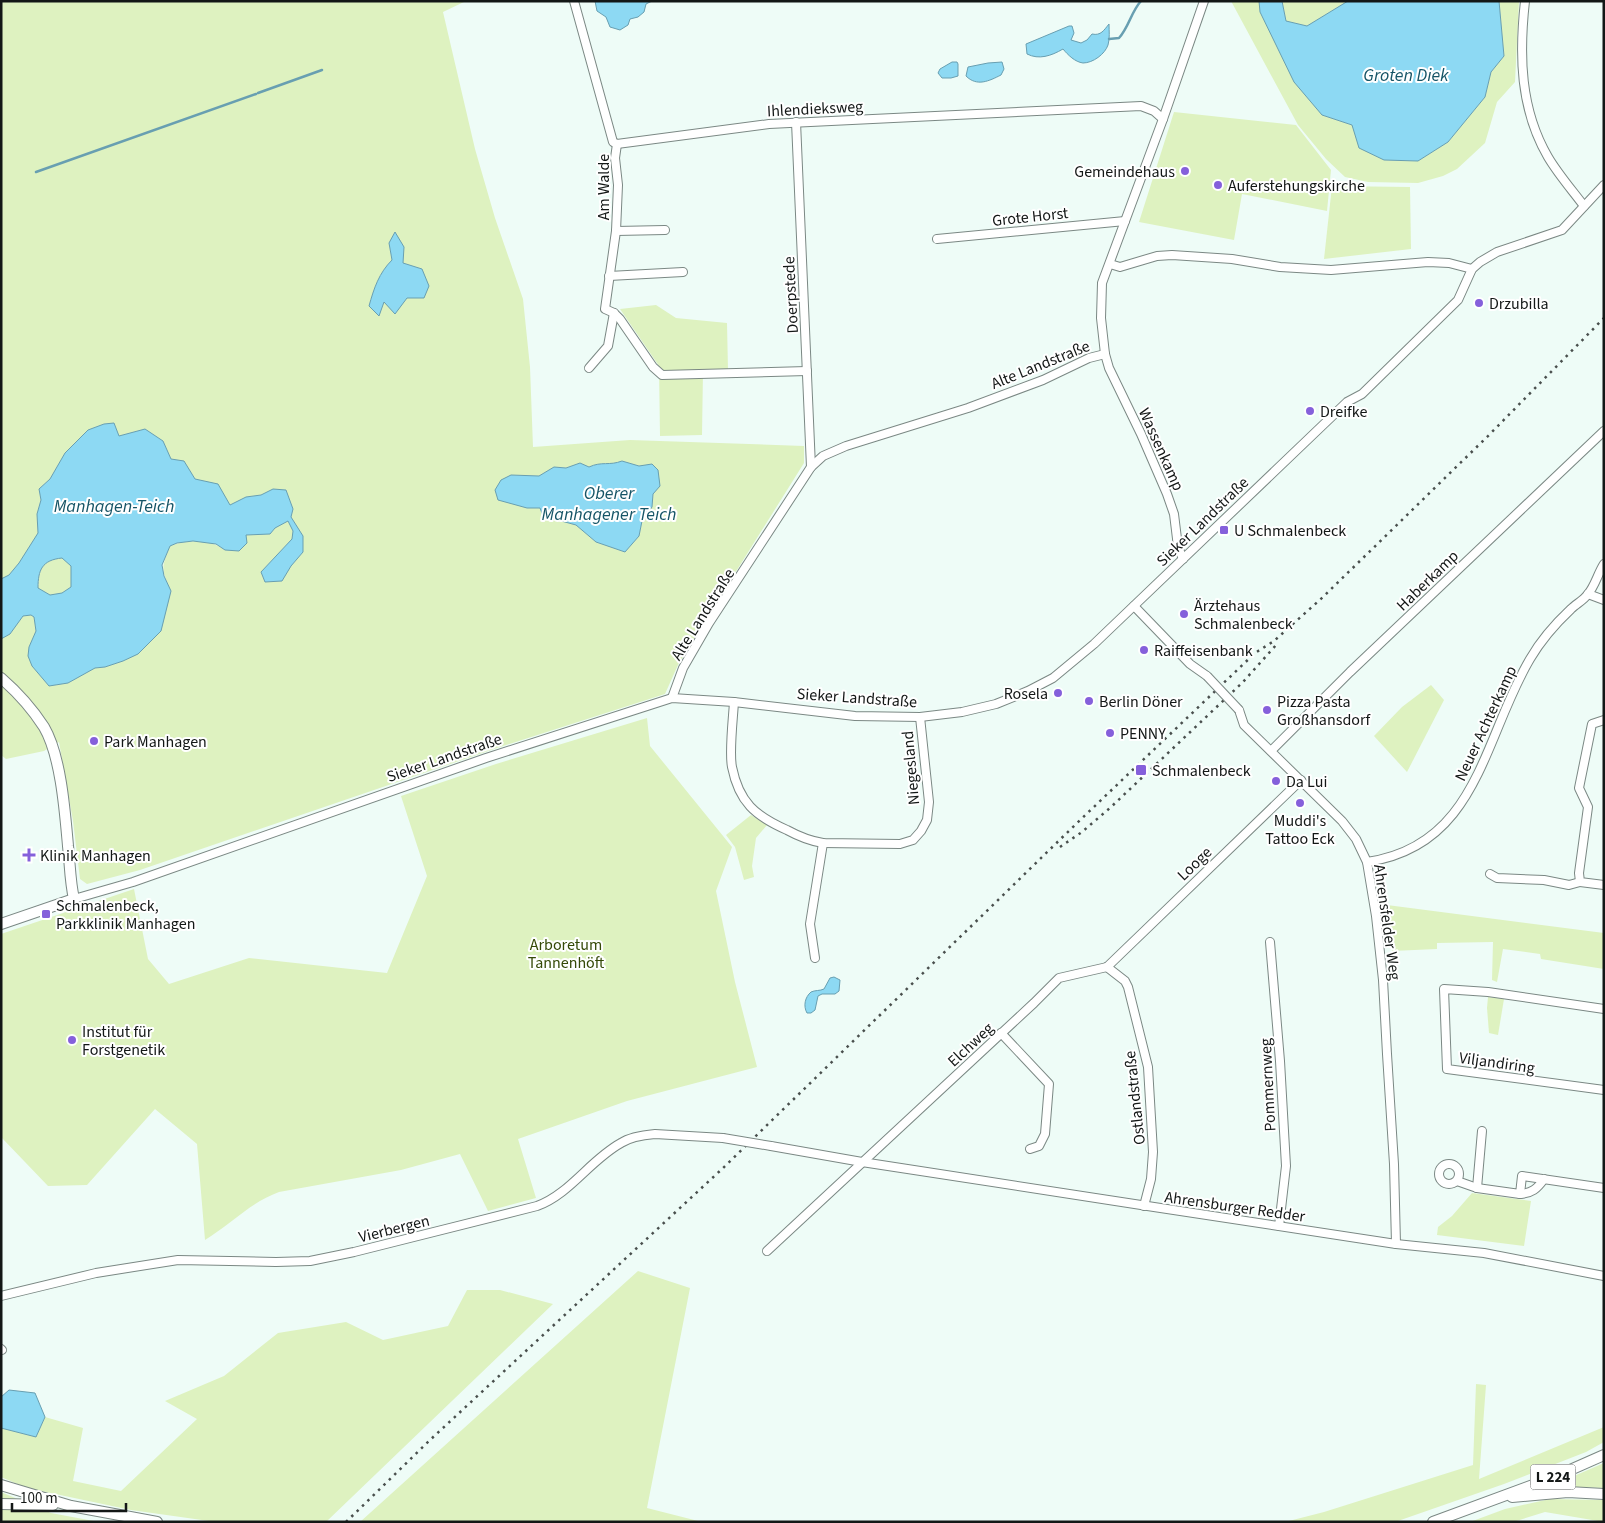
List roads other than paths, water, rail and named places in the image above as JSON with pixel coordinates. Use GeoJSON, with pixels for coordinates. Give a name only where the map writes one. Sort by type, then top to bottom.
{"type":"FeatureCollection","features":[{"type":"Feature","properties":{"kind":"main road"},"geometry":{"type":"LineString","coordinates":[[1,678],[11,687],[43,726],[55,756],[62,797],[74,899]]}},
{"type":"Feature","properties":{"kind":"main road","name":"Sieker Landstraße"},"geometry":{"type":"LineString","coordinates":[[1,924],[74,899]]}},
{"type":"Feature","properties":{"kind":"main road","name":"L 224"},"geometry":{"type":"LineString","coordinates":[[1433,1522],[1501,1498],[1604,1455]]}},
{"type":"Feature","properties":{"kind":"main road"},"geometry":{"type":"LineString","coordinates":[[1,1485],[71,1506],[158,1522]]}},
{"type":"Feature","properties":{"kind":"main road"},"geometry":{"type":"LineString","coordinates":[[1501,1498],[1559,1493],[1604,1494]]}},
{"type":"Feature","properties":{"kind":"main road"},"geometry":{"type":"LineString","coordinates":[[1,1504],[71,1506]]}},
{"type":"Feature","properties":{"kind":"street"},"geometry":{"type":"LineString","coordinates":[[574,1],[612,142],[617,144]]}},
{"type":"Feature","properties":{"kind":"street","name":"Alte Landstraße"},"geometry":{"type":"LineString","coordinates":[[672,698],[686,663],[709,623],[811,468],[823,456],[846,446],[968,408],[1043,380],[1089,358],[1104,354],[1100,299],[1102,283],[1163,119],[1204,1]]}},
{"type":"Feature","properties":{"kind":"street"},"geometry":{"type":"LineString","coordinates":[[1525,1],[1522,26],[1522,75],[1529,113],[1548,158],[1584,206]]}},
{"type":"Feature","properties":{"kind":"street","name":"Ihlendieksweg"},"geometry":{"type":"LineString","coordinates":[[617,144],[796,122],[1141,106],[1154,111],[1163,119]]}},
{"type":"Feature","properties":{"kind":"street","name":"Doerpstede"},"geometry":{"type":"LineString","coordinates":[[796,122],[811,468]]}},
{"type":"Feature","properties":{"kind":"street","name":"Am Walde"},"geometry":{"type":"LineString","coordinates":[[617,144],[615,158],[618,185],[616,230],[605,309],[614,313],[620,319],[653,367],[662,375],[680,376],[807,371]]}},
{"type":"Feature","properties":{"kind":"street"},"geometry":{"type":"LineString","coordinates":[[1110,264],[1120,267],[1157,256],[1172,255],[1232,259],[1280,267],[1323,269],[1428,262],[1449,263],[1472,269],[1497,252],[1562,230],[1604,185]]}},
{"type":"Feature","properties":{"kind":"street","name":"Grote Horst"},"geometry":{"type":"LineString","coordinates":[[937,239],[1125,220]]}},
{"type":"Feature","properties":{"kind":"street","name":"Am Walde"},"geometry":{"type":"LineString","coordinates":[[616,230],[665,230]]}},
{"type":"Feature","properties":{"kind":"street","name":"Sieker Landstraße"},"geometry":{"type":"LineString","coordinates":[[74,899],[133,882],[486,758],[672,698],[734,702],[855,716],[920,717],[962,712],[996,704],[1028,691],[1052,678],[1073,663],[1347,402],[1362,394],[1458,300],[1472,269]]}},
{"type":"Feature","properties":{"kind":"street"},"geometry":{"type":"LineString","coordinates":[[609,276],[684,272]]}},
{"type":"Feature","properties":{"kind":"street"},"geometry":{"type":"LineString","coordinates":[[589,368],[608,346],[614,313]]}},
{"type":"Feature","properties":{"kind":"street","name":"Wassenkamp"},"geometry":{"type":"LineString","coordinates":[[1104,354],[1167,494],[1174,514],[1178,548],[1184,559]]}},
{"type":"Feature","properties":{"kind":"street","name":"Haberkamp"},"geometry":{"type":"LineString","coordinates":[[1271,750],[1350,672],[1604,430]]}},
{"type":"Feature","properties":{"kind":"street","name":"Neuer Achterkamp"},"geometry":{"type":"LineString","coordinates":[[1367,862],[1406,852],[1425,840],[1458,809],[1468,794],[1483,763],[1515,688],[1530,659],[1554,625],[1588,594],[1604,564]]}},
{"type":"Feature","properties":{"kind":"street"},"geometry":{"type":"LineString","coordinates":[[1588,594],[1604,600]]}},
{"type":"Feature","properties":{"kind":"street","name":"Ahrensfelder Weg"},"geometry":{"type":"LineString","coordinates":[[1134,606],[1190,664],[1207,676],[1239,710],[1244,725],[1342,821],[1356,839],[1367,862],[1376,916],[1383,980],[1394,1164],[1396,1244]]}},
{"type":"Feature","properties":{"kind":"street","name":"Niegesland"},"geometry":{"type":"LineString","coordinates":[[734,702],[732,765],[740,793],[749,806],[764,819],[812,841],[822,843],[900,844],[913,840],[921,831],[927,820],[929,802],[920,717]]}},
{"type":"Feature","properties":{"kind":"street"},"geometry":{"type":"LineString","coordinates":[[1580,882],[1579,872],[1588,807],[1579,788],[1592,724],[1604,720]]}},
{"type":"Feature","properties":{"kind":"street","name":"Looge"},"geometry":{"type":"LineString","coordinates":[[1107,967],[1301,780]]}},
{"type":"Feature","properties":{"kind":"street"},"geometry":{"type":"LineString","coordinates":[[815,958],[810,924],[822,843]]}},
{"type":"Feature","properties":{"kind":"street"},"geometry":{"type":"LineString","coordinates":[[1490,874],[1497,878],[1544,880],[1569,885],[1580,882],[1604,885]]}},
{"type":"Feature","properties":{"kind":"street","name":"Pommernweg"},"geometry":{"type":"LineString","coordinates":[[1270,942],[1280,1060],[1286,1166],[1279,1226]]}},
{"type":"Feature","properties":{"kind":"street","name":"Elchweg"},"geometry":{"type":"LineString","coordinates":[[862,1162],[1059,978],[1107,967]]}},
{"type":"Feature","properties":{"kind":"street","name":"Ostlandstraße"},"geometry":{"type":"LineString","coordinates":[[1107,967],[1125,981],[1128,987],[1148,1068],[1154,1152],[1151,1179],[1144,1206]]}},
{"type":"Feature","properties":{"kind":"street","name":"Viljandiring"},"geometry":{"type":"LineString","coordinates":[[1604,1009],[1488,992],[1444,989],[1447,1069],[1604,1090]]}},
{"type":"Feature","properties":{"kind":"street"},"geometry":{"type":"LineString","coordinates":[[1001,1033],[1049,1084],[1045,1134],[1039,1146],[1030,1149]]}},
{"type":"Feature","properties":{"kind":"street"},"geometry":{"type":"LineString","coordinates":[[1477,1188],[1482,1131]]}},
{"type":"Feature","properties":{"kind":"street","name":"Vierbergen"},"geometry":{"type":"LineString","coordinates":[[1,1296],[96,1273],[178,1260],[301,1262],[354,1252],[537,1206],[550,1201],[602,1156],[622,1142],[645,1135],[723,1138],[771,1146]]}},
{"type":"Feature","properties":{"kind":"street","name":"Ahrensburger Redder"},"geometry":{"type":"LineString","coordinates":[[771,1146],[862,1162],[1396,1244],[1484,1253],[1604,1276]]}},
{"type":"Feature","properties":{"kind":"street"},"geometry":{"type":"LineString","coordinates":[[767,1251],[862,1162]]}},
{"type":"Feature","properties":{"kind":"street"},"geometry":{"type":"LineString","coordinates":[[1520,1194],[1522,1176],[1604,1188]]}},
{"type":"Feature","properties":{"kind":"street"},"geometry":{"type":"LineString","coordinates":[[1457,1180],[1477,1188],[1520,1194],[1529,1193],[1536,1189],[1544,1179]]}},
{"type":"Feature","properties":{"kind":"water"},"geometry":{"type":"Polygon","coordinates":[[[595,1],[652,1],[646,4],[644,12],[638,17],[630,19],[628,25],[620,30],[610,27],[606,17],[597,11],[595,1]]]}},
{"type":"Feature","properties":{"kind":"water","name":"Groten Diek"},"geometry":{"type":"Polygon","coordinates":[[[1259,1],[1282,1],[1286,21],[1307,26],[1348,1],[1499,1],[1504,56],[1491,72],[1485,97],[1448,142],[1418,161],[1384,160],[1359,148],[1352,125],[1322,115],[1294,82],[1260,12],[1259,1]]]}},
{"type":"Feature","properties":{"kind":"water"},"geometry":{"type":"Polygon","coordinates":[[[1109,24],[1108,45],[1095,60],[1083,63],[1077,61],[1063,49],[1045,56],[1036,57],[1027,54],[1026,44],[1069,26],[1072,26],[1074,33],[1071,40],[1081,43],[1092,34],[1102,32],[1109,24]]]}},
{"type":"Feature","properties":{"kind":"water"},"geometry":{"type":"Polygon","coordinates":[[[952,62],[957,62],[958,64],[958,76],[942,78],[938,73],[940,69],[952,62]]]}},
{"type":"Feature","properties":{"kind":"water"},"geometry":{"type":"Polygon","coordinates":[[[1002,62],[1004,69],[1001,75],[992,79],[979,82],[966,76],[968,67],[1002,62]]]}},
{"type":"Feature","properties":{"kind":"water"},"geometry":{"type":"Polygon","coordinates":[[[395,232],[404,247],[403,263],[422,269],[429,286],[424,298],[407,298],[395,314],[384,302],[379,316],[369,306],[377,281],[392,260],[389,243],[395,232]]]}},
{"type":"Feature","properties":{"kind":"water","name":"Manhagen-Teich"},"geometry":{"type":"Polygon","coordinates":[[[114,423],[119,436],[145,429],[163,441],[171,459],[184,461],[195,479],[218,484],[230,505],[246,497],[261,495],[273,489],[286,490],[293,509],[291,517],[303,536],[303,552],[291,566],[282,581],[265,582],[261,572],[292,539],[293,531],[288,521],[275,528],[270,534],[246,535],[247,543],[239,551],[225,550],[216,544],[193,541],[170,546],[162,565],[164,576],[171,591],[161,631],[138,654],[105,667],[95,668],[68,683],[49,686],[32,666],[28,656],[29,647],[36,631],[34,617],[31,615],[23,616],[10,634],[1,639],[1,579],[9,575],[19,563],[38,533],[37,514],[41,500],[39,489],[50,479],[65,453],[88,430],[104,424],[114,423]],[[62,558],[50,561],[40,571],[38,588],[50,595],[62,593],[71,587],[71,566],[62,558]]]}},
{"type":"Feature","properties":{"kind":"water","name":"Oberer Manhagener Teich"},"geometry":{"type":"Polygon","coordinates":[[[622,461],[639,466],[652,464],[658,470],[660,486],[653,494],[652,507],[642,521],[639,536],[625,552],[596,542],[576,525],[543,516],[540,508],[527,508],[498,500],[495,490],[501,480],[511,475],[539,476],[554,467],[566,468],[580,463],[589,467],[622,461]]]}},
{"type":"Feature","properties":{"kind":"water"},"geometry":{"type":"Polygon","coordinates":[[[834,977],[840,980],[839,991],[835,994],[822,994],[818,996],[815,1010],[807,1013],[805,1005],[809,994],[813,991],[824,989],[830,978],[834,977]]]}},
{"type":"Feature","properties":{"kind":"water"},"geometry":{"type":"Polygon","coordinates":[[[9,1390],[35,1393],[45,1417],[36,1437],[1,1428],[1,1397],[9,1390]]]}},
{"type":"Feature","properties":{"kind":"waterway"},"geometry":{"type":"LineString","coordinates":[[1109,39],[1119,38],[1141,1]]}},
{"type":"Feature","properties":{"kind":"waterway"},"geometry":{"type":"LineString","coordinates":[[258,93],[322,70]]}},
{"type":"Feature","properties":{"kind":"waterway"},"geometry":{"type":"LineString","coordinates":[[36,172],[256,94]]}},
{"type":"Feature","properties":{"kind":"railway"},"geometry":{"type":"LineString","coordinates":[[346,1522],[430,1440],[722,1169],[1076,824],[1255,653],[1274,641],[1323,597],[1489,435],[1604,318]]}},
{"type":"Feature","properties":{"kind":"railway"},"geometry":{"type":"LineString","coordinates":[[1060,847],[1082,832],[1111,807],[1243,682],[1277,644]]}},
{"type":"Feature","properties":{"kind":"place","name":"Gemeindehaus"},"geometry":{"type":"Point","coordinates":[1185,171]}},
{"type":"Feature","properties":{"kind":"place","name":"Auferstehungskirche"},"geometry":{"type":"Point","coordinates":[1218,185]}},
{"type":"Feature","properties":{"kind":"place","name":"Drzubilla"},"geometry":{"type":"Point","coordinates":[1479,303]}},
{"type":"Feature","properties":{"kind":"place","name":"Dreifke"},"geometry":{"type":"Point","coordinates":[1310,411]}},
{"type":"Feature","properties":{"kind":"place","name":"U Schmalenbeck"},"geometry":{"type":"Point","coordinates":[1224,530]}},
{"type":"Feature","properties":{"kind":"place","name":"Ärztehaus Schmalenbeck"},"geometry":{"type":"Point","coordinates":[1184,614]}},
{"type":"Feature","properties":{"kind":"place","name":"Raiffeisenbank"},"geometry":{"type":"Point","coordinates":[1144,650]}},
{"type":"Feature","properties":{"kind":"place","name":"Rosela"},"geometry":{"type":"Point","coordinates":[1058,693]}},
{"type":"Feature","properties":{"kind":"place","name":"Berlin Döner"},"geometry":{"type":"Point","coordinates":[1089,701]}},
{"type":"Feature","properties":{"kind":"place","name":"Pizza Pasta Großhansdorf"},"geometry":{"type":"Point","coordinates":[1267,710]}},
{"type":"Feature","properties":{"kind":"place","name":"PENNY"},"geometry":{"type":"Point","coordinates":[1110,733]}},
{"type":"Feature","properties":{"kind":"place","name":"Park Manhagen"},"geometry":{"type":"Point","coordinates":[94,741]}},
{"type":"Feature","properties":{"kind":"place","name":"Schmalenbeck"},"geometry":{"type":"Point","coordinates":[1141,770]}},
{"type":"Feature","properties":{"kind":"place","name":"Da Lui"},"geometry":{"type":"Point","coordinates":[1276,781]}},
{"type":"Feature","properties":{"kind":"place","name":"Muddi's Tattoo Eck"},"geometry":{"type":"Point","coordinates":[1300,803]}},
{"type":"Feature","properties":{"kind":"place","name":"Klinik Manhagen"},"geometry":{"type":"Point","coordinates":[29,855]}},
{"type":"Feature","properties":{"kind":"place","name":"Schmalenbeck, Parkklinik Manhagen"},"geometry":{"type":"Point","coordinates":[46,914]}},
{"type":"Feature","properties":{"kind":"place","name":"Institut für Forstgenetik"},"geometry":{"type":"Point","coordinates":[72,1040]}},
{"type":"Feature","properties":{"kind":"park label","name":"Arboretum Tannenhöft"},"geometry":{"type":"Point","coordinates":[566,953]}}]}
